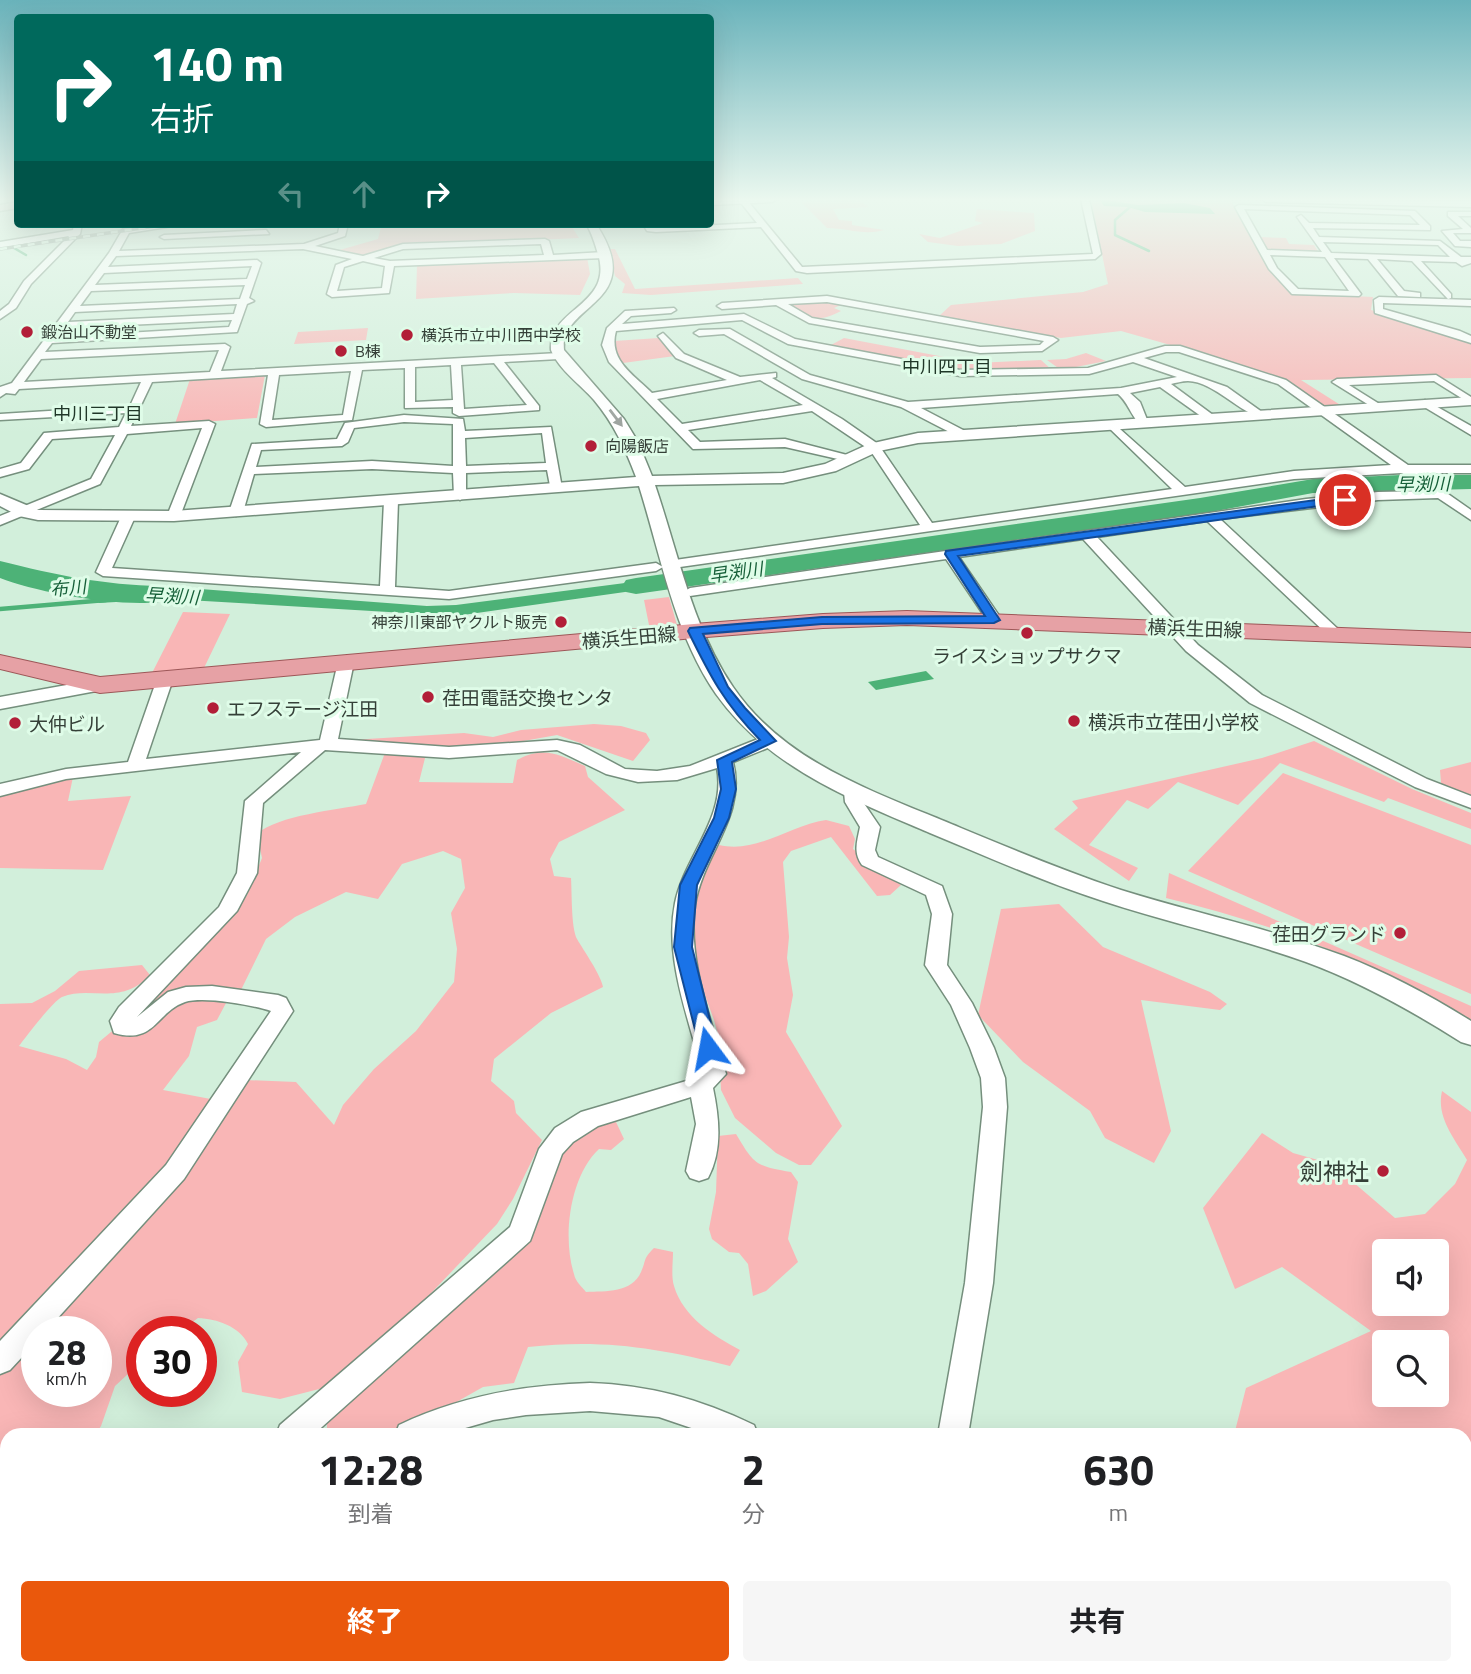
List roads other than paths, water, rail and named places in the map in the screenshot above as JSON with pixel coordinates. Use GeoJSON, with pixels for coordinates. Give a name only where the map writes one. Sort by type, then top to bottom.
{"type":"FeatureCollection","features":[{"type":"Feature","properties":{"kind":"main road","name":"横浜生田線"},"geometry":{"type":"LineString","coordinates":[[0,662],[100,684],[822,621],[994,620],[1471,640]]}},
{"type":"Feature","properties":{"kind":"street"},"geometry":{"type":"LineString","coordinates":[[0,316],[13,306],[32,277]]}},
{"type":"Feature","properties":{"kind":"street"},"geometry":{"type":"LineString","coordinates":[[0,407],[95,277]]}},
{"type":"Feature","properties":{"kind":"street"},"geometry":{"type":"LineString","coordinates":[[49,340],[233,330],[247,301],[253,277]]}},
{"type":"Feature","properties":{"kind":"street"},"geometry":{"type":"LineString","coordinates":[[337,277],[332,294],[386,291],[388,277]]}},
{"type":"Feature","properties":{"kind":"street"},"geometry":{"type":"LineString","coordinates":[[596,277],[586,295],[550,329],[545,345],[594,410],[636,475],[647,481]]}},
{"type":"Feature","properties":{"kind":"street"},"geometry":{"type":"LineString","coordinates":[[1281,277],[1295,292],[1356,294],[1344,277]]}},
{"type":"Feature","properties":{"kind":"street"},"geometry":{"type":"LineString","coordinates":[[1387,277],[1401,294],[1471,296]]}},
{"type":"Feature","properties":{"kind":"street"},"geometry":{"type":"LineString","coordinates":[[1431,277],[1448,296]]}},
{"type":"Feature","properties":{"kind":"street"},"geometry":{"type":"LineString","coordinates":[[87,288],[251,282]]}},
{"type":"Feature","properties":{"kind":"street"},"geometry":{"type":"LineString","coordinates":[[710,306],[827,299],[1053,340],[1042,348],[980,351],[808,320],[777,302]]}},
{"type":"Feature","properties":{"kind":"street"},"geometry":{"type":"LineString","coordinates":[[1471,303],[1378,300],[1377,311],[1456,333],[1471,340]]}},
{"type":"Feature","properties":{"kind":"street"},"geometry":{"type":"LineString","coordinates":[[72,309],[247,301]]}},
{"type":"Feature","properties":{"kind":"street"},"geometry":{"type":"LineString","coordinates":[[0,307],[13,306]]}},
{"type":"Feature","properties":{"kind":"street"},"geometry":{"type":"LineString","coordinates":[[683,309],[628,313],[610,334],[613,360],[695,445],[702,448],[785,443],[847,459]]}},
{"type":"Feature","properties":{"kind":"street"},"geometry":{"type":"LineString","coordinates":[[60,325],[238,317]]}},
{"type":"Feature","properties":{"kind":"street"},"geometry":{"type":"LineString","coordinates":[[610,334],[740,317],[792,342],[960,373],[1089,371],[1165,349],[1180,349],[1282,382],[1471,516]]}},
{"type":"Feature","properties":{"kind":"street"},"geometry":{"type":"LineString","coordinates":[[842,335],[854,328]]}},
{"type":"Feature","properties":{"kind":"street"},"geometry":{"type":"LineString","coordinates":[[610,334],[663,336],[726,331],[793,371],[819,382],[862,391],[905,405],[935,418],[961,435]]}},
{"type":"Feature","properties":{"kind":"street"},"geometry":{"type":"LineString","coordinates":[[1456,333],[1471,332]]}},
{"type":"Feature","properties":{"kind":"street"},"geometry":{"type":"LineString","coordinates":[[663,336],[680,356],[740,381]]}},
{"type":"Feature","properties":{"kind":"street"},"geometry":{"type":"LineString","coordinates":[[819,348],[831,341]]}},
{"type":"Feature","properties":{"kind":"street"},"geometry":{"type":"LineString","coordinates":[[37,356],[225,347],[214,375]]}},
{"type":"Feature","properties":{"kind":"street"},"geometry":{"type":"LineString","coordinates":[[0,394],[5,388],[15,386],[553,356],[618,419],[626,432],[647,481],[664,566],[686,592],[695,631],[722,687],[740,711],[769,741],[812,773],[1110,895],[1289,948],[1345,968],[1390,989],[1471,1035]]}},
{"type":"Feature","properties":{"kind":"street"},"geometry":{"type":"LineString","coordinates":[[456,361],[459,413],[535,408],[496,359]]}},
{"type":"Feature","properties":{"kind":"street"},"geometry":{"type":"LineString","coordinates":[[1136,359],[1223,389],[1258,414]]}},
{"type":"Feature","properties":{"kind":"street"},"geometry":{"type":"LineString","coordinates":[[410,364],[410,406],[458,403]]}},
{"type":"Feature","properties":{"kind":"street"},"geometry":{"type":"LineString","coordinates":[[236,512],[263,424],[348,418],[357,367]]}},
{"type":"Feature","properties":{"kind":"street"},"geometry":{"type":"LineString","coordinates":[[649,397],[793,371]]}},
{"type":"Feature","properties":{"kind":"street"},"geometry":{"type":"LineString","coordinates":[[266,424],[274,372]]}},
{"type":"Feature","properties":{"kind":"street"},"geometry":{"type":"LineString","coordinates":[[762,377],[815,407],[874,447],[930,529]]}},
{"type":"Feature","properties":{"kind":"street"},"geometry":{"type":"LineString","coordinates":[[905,405],[1121,391],[1192,377]]}},
{"type":"Feature","properties":{"kind":"street"},"geometry":{"type":"LineString","coordinates":[[0,521],[96,481],[148,379]]}},
{"type":"Feature","properties":{"kind":"street"},"geometry":{"type":"LineString","coordinates":[[1377,407],[1337,382],[1436,379],[1471,401]]}},
{"type":"Feature","properties":{"kind":"street"},"geometry":{"type":"LineString","coordinates":[[1162,383],[1209,417]]}},
{"type":"Feature","properties":{"kind":"street"},"geometry":{"type":"LineString","coordinates":[[1121,391],[1134,402],[1142,422]]}},
{"type":"Feature","properties":{"kind":"street"},"geometry":{"type":"LineString","coordinates":[[0,499],[25,512],[56,517],[174,516],[647,481],[783,478],[815,473],[874,447],[906,440],[1471,401]]}},
{"type":"Feature","properties":{"kind":"street"},"geometry":{"type":"LineString","coordinates":[[1425,403],[1471,431]]}},
{"type":"Feature","properties":{"kind":"street"},"geometry":{"type":"LineString","coordinates":[[678,428],[815,407]]}},
{"type":"Feature","properties":{"kind":"street"},"geometry":{"type":"LineString","coordinates":[[0,417],[134,410]]}},
{"type":"Feature","properties":{"kind":"street"},"geometry":{"type":"LineString","coordinates":[[256,447],[342,442],[349,425],[378,421],[440,418],[458,421],[460,496]]}},
{"type":"Feature","properties":{"kind":"street"},"geometry":{"type":"LineString","coordinates":[[0,473],[24,466],[48,436],[209,424],[174,516]]}},
{"type":"Feature","properties":{"kind":"street"},"geometry":{"type":"LineString","coordinates":[[1111,424],[1181,491]]}},
{"type":"Feature","properties":{"kind":"street"},"geometry":{"type":"LineString","coordinates":[[459,435],[547,429],[556,488]]}},
{"type":"Feature","properties":{"kind":"street"},"geometry":{"type":"LineString","coordinates":[[247,471],[372,465],[458,470],[552,466]]}},
{"type":"Feature","properties":{"kind":"street"},"geometry":{"type":"LineString","coordinates":[[128,517],[103,572],[466,595],[1341,470],[1471,469]]}},
{"type":"Feature","properties":{"kind":"street"},"geometry":{"type":"LineString","coordinates":[[686,592],[1332,501],[1439,495]]}},
{"type":"Feature","properties":{"kind":"street"},"geometry":{"type":"LineString","coordinates":[[387,592],[391,501]]}},
{"type":"Feature","properties":{"kind":"street"},"geometry":{"type":"LineString","coordinates":[[1211,518],[1335,633]]}},
{"type":"Feature","properties":{"kind":"street"},"geometry":{"type":"LineString","coordinates":[[1088,536],[1219,672],[1256,699],[1421,783],[1471,802]]}},
{"type":"Feature","properties":{"kind":"street"},"geometry":{"type":"LineString","coordinates":[[950,554],[994,620]]}},
{"type":"Feature","properties":{"kind":"street"},"geometry":{"type":"LineString","coordinates":[[0,1362],[175,1172],[282,1011],[278,1003],[191,993],[175,998],[144,1024],[131,1029],[122,1027],[121,1021],[227,911],[247,873],[254,801],[324,744],[346,662]]}},
{"type":"Feature","properties":{"kind":"street"},"geometry":{"type":"LineString","coordinates":[[135,766],[165,679]]}},
{"type":"Feature","properties":{"kind":"street"},"geometry":{"type":"LineString","coordinates":[[0,703],[100,684]]}},
{"type":"Feature","properties":{"kind":"street"},"geometry":{"type":"LineString","coordinates":[[0,790],[66,774],[324,744],[442,753],[559,745],[619,772],[639,776],[670,775],[724,760],[769,741]]}},
{"type":"Feature","properties":{"kind":"street"},"geometry":{"type":"LineString","coordinates":[[308,1428],[460,1284],[521,1233],[551,1149],[564,1135],[590,1119],[701,1085],[714,1074],[685,957],[683,925],[689,885],[718,827],[729,789],[724,760]]}},
{"type":"Feature","properties":{"kind":"street"},"geometry":{"type":"LineString","coordinates":[[853,792],[854,802],[870,827],[865,850],[869,861],[935,891],[942,914],[936,965],[961,1003],[993,1078],[995,1107],[978,1283],[954,1428]]}},
{"type":"Feature","properties":{"kind":"street"},"geometry":{"type":"LineString","coordinates":[[699,1171],[708,1124],[701,1085]]}},
{"type":"Feature","properties":{"kind":"street"},"geometry":{"type":"LineString","coordinates":[[429,1428],[493,1405],[594,1398],[647,1401],[716,1421],[730,1428]]}},
{"type":"Feature","properties":{"kind":"water"},"geometry":{"type":"Polygon","coordinates":[[[671,577],[674,583],[632,591],[456,616],[170,599],[98,603],[102,598],[118,596],[107,595],[121,586],[161,586],[427,606],[456,605],[671,577]]]}},
{"type":"Feature","properties":{"kind":"water"},"geometry":{"type":"Polygon","coordinates":[[[926,671],[934,679],[876,690],[868,682],[926,671]]]}},
{"type":"Feature","properties":{"kind":"waterway","name":"早渕川"},"geometry":{"type":"LineString","coordinates":[[636,586],[1200,506],[1313,486],[1471,482]]}},
{"type":"Feature","properties":{"kind":"waterway"},"geometry":{"type":"LineString","coordinates":[[1072,523],[1080,533]]}},
{"type":"Feature","properties":{"kind":"waterway","name":"早渕川"},"geometry":{"type":"LineString","coordinates":[[0,569],[79,588],[161,594]]}},
{"type":"Feature","properties":{"kind":"waterway","name":"布川"},"geometry":{"type":"LineString","coordinates":[[0,609],[106,600]]}},
{"type":"Feature","properties":{"kind":"place","name":"鍛治山不動堂"},"geometry":{"type":"Point","coordinates":[27,332]}},
{"type":"Feature","properties":{"kind":"place","name":"横浜市立中川西中学校"},"geometry":{"type":"Point","coordinates":[407,335]}},
{"type":"Feature","properties":{"kind":"place","name":"B棟"},"geometry":{"type":"Point","coordinates":[341,351]}},
{"type":"Feature","properties":{"kind":"place","name":"向陽飯店"},"geometry":{"type":"Point","coordinates":[591,446]}},
{"type":"Feature","properties":{"kind":"place","name":"神奈川東部ヤクルト販売"},"geometry":{"type":"Point","coordinates":[561,622]}},
{"type":"Feature","properties":{"kind":"place","name":"ライスショップサクマ"},"geometry":{"type":"Point","coordinates":[1027,633]}},
{"type":"Feature","properties":{"kind":"place","name":"荏田電話交換センタ"},"geometry":{"type":"Point","coordinates":[428,697]}},
{"type":"Feature","properties":{"kind":"place","name":"エフステージ江田"},"geometry":{"type":"Point","coordinates":[213,708]}},
{"type":"Feature","properties":{"kind":"place","name":"横浜市立荏田小学校"},"geometry":{"type":"Point","coordinates":[1074,721]}},
{"type":"Feature","properties":{"kind":"place","name":"大仲ビル"},"geometry":{"type":"Point","coordinates":[15,723]}},
{"type":"Feature","properties":{"kind":"place","name":"荏田グランド"},"geometry":{"type":"Point","coordinates":[1400,933]}},
{"type":"Feature","properties":{"kind":"place","name":"劍神社"},"geometry":{"type":"Point","coordinates":[1383,1171]}},
{"type":"Feature","properties":{"kind":"district","name":"中川四丁目"},"geometry":{"type":"Point","coordinates":[947,366]}},
{"type":"Feature","properties":{"kind":"district","name":"中川三丁目"},"geometry":{"type":"Point","coordinates":[98,413]}}]}
